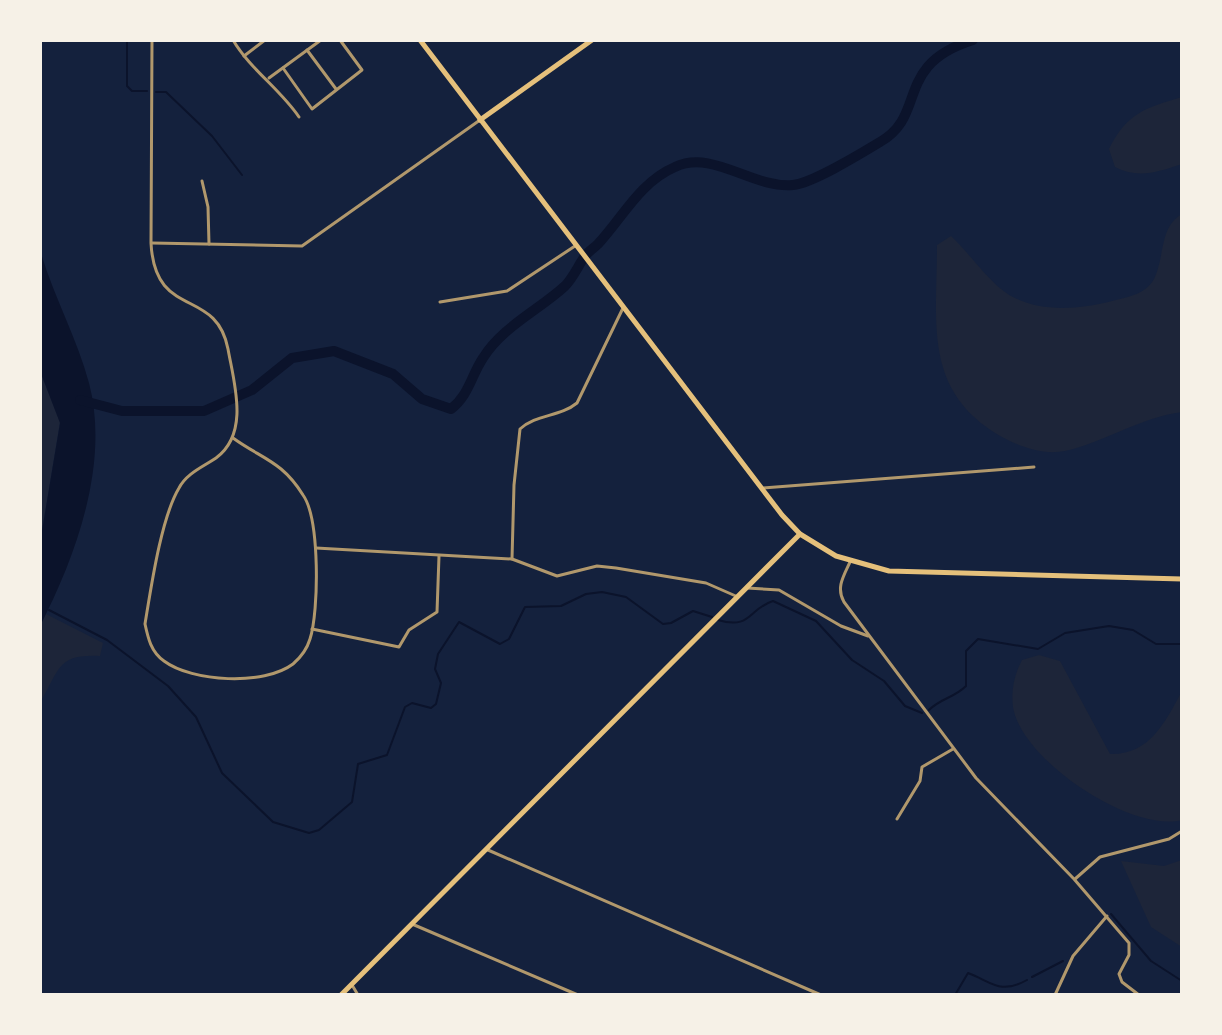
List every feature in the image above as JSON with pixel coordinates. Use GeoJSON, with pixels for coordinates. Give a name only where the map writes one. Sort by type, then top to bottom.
{"type":"FeatureCollection","features":[{"type":"Feature","properties":{"kind":"main road"},"geometry":{"type":"LineString","coordinates":[[420,40],[761,488],[800,534],[850,562],[889,571],[1182,579]]}},
{"type":"Feature","properties":{"kind":"main road"},"geometry":{"type":"LineString","coordinates":[[480,120],[592,40]]}},
{"type":"Feature","properties":{"kind":"main road"},"geometry":{"type":"LineString","coordinates":[[341,995],[800,534]]}},
{"type":"Feature","properties":{"kind":"street"},"geometry":{"type":"LineString","coordinates":[[152,40],[151,243],[158,279],[171,293],[210,314],[222,333],[237,413],[233,438],[224,451],[187,477],[171,507],[145,624],[149,642],[164,661],[199,676],[260,676],[292,664],[306,649],[312,629],[314,524],[306,497],[274,460],[233,438]]}},
{"type":"Feature","properties":{"kind":"street"},"geometry":{"type":"LineString","coordinates":[[233,40],[299,117]]}},
{"type":"Feature","properties":{"kind":"street"},"geometry":{"type":"LineString","coordinates":[[244,56],[265,40]]}},
{"type":"Feature","properties":{"kind":"street"},"geometry":{"type":"LineString","coordinates":[[268,79],[321,40]]}},
{"type":"Feature","properties":{"kind":"street"},"geometry":{"type":"LineString","coordinates":[[283,68],[312,109],[362,70],[340,40]]}},
{"type":"Feature","properties":{"kind":"street"},"geometry":{"type":"LineString","coordinates":[[307,50],[337,90]]}},
{"type":"Feature","properties":{"kind":"street"},"geometry":{"type":"LineString","coordinates":[[151,243],[302,246],[480,120]]}},
{"type":"Feature","properties":{"kind":"street"},"geometry":{"type":"LineString","coordinates":[[202,181],[208,207],[209,244]]}},
{"type":"Feature","properties":{"kind":"street"},"geometry":{"type":"LineString","coordinates":[[440,302],[507,291],[578,248]]}},
{"type":"Feature","properties":{"kind":"street"},"geometry":{"type":"LineString","coordinates":[[512,559],[514,485],[520,429],[533,420],[568,410],[583,395],[623,307]]}},
{"type":"Feature","properties":{"kind":"street"},"geometry":{"type":"LineString","coordinates":[[761,488],[1034,467]]}},
{"type":"Feature","properties":{"kind":"street"},"geometry":{"type":"LineString","coordinates":[[314,548],[512,559],[557,576],[597,566],[685,578],[738,597]]}},
{"type":"Feature","properties":{"kind":"street"},"geometry":{"type":"LineString","coordinates":[[312,629],[399,647],[409,630],[437,612],[439,556]]}},
{"type":"Feature","properties":{"kind":"street"},"geometry":{"type":"LineString","coordinates":[[850,562],[839,594],[953,749],[987,790],[1074,879],[1131,948],[1119,974],[1122,982],[1139,995]]}},
{"type":"Feature","properties":{"kind":"street"},"geometry":{"type":"LineString","coordinates":[[747,588],[779,590],[841,626],[870,637]]}},
{"type":"Feature","properties":{"kind":"street"},"geometry":{"type":"LineString","coordinates":[[897,819],[920,781],[922,767],[953,749]]}},
{"type":"Feature","properties":{"kind":"street"},"geometry":{"type":"LineString","coordinates":[[1074,879],[1100,857],[1169,839],[1182,831]]}},
{"type":"Feature","properties":{"kind":"street"},"geometry":{"type":"LineString","coordinates":[[484,848],[821,995]]}},
{"type":"Feature","properties":{"kind":"street"},"geometry":{"type":"LineString","coordinates":[[1055,995],[1073,956],[1107,916]]}},
{"type":"Feature","properties":{"kind":"street"},"geometry":{"type":"LineString","coordinates":[[410,923],[578,995]]}},
{"type":"Feature","properties":{"kind":"street"},"geometry":{"type":"LineString","coordinates":[[352,985],[358,995]]}},
{"type":"Feature","properties":{"kind":"shaded area"},"geometry":{"type":"Polygon","coordinates":[[[1182,97],[1182,164],[1140,173],[1115,167],[1109,149],[1123,127],[1147,109],[1182,97]]]}},
{"type":"Feature","properties":{"kind":"shaded area"},"geometry":{"type":"Polygon","coordinates":[[[1182,214],[1182,412],[1152,419],[1080,447],[1050,452],[1027,448],[1006,439],[979,421],[960,401],[947,379],[940,355],[936,303],[937,245],[951,236],[988,277],[1013,297],[1040,306],[1069,308],[1130,296],[1151,284],[1169,227],[1182,214]]]}},
{"type":"Feature","properties":{"kind":"shaded area"},"geometry":{"type":"Polygon","coordinates":[[[40,250],[89,383],[95,445],[92,477],[77,539],[40,626],[40,543],[60,423],[40,371],[40,250]]]}},
{"type":"Feature","properties":{"kind":"shaded area"},"geometry":{"type":"Polygon","coordinates":[[[40,371],[60,422],[40,543],[40,371]]]}},
{"type":"Feature","properties":{"kind":"shaded area"},"geometry":{"type":"Polygon","coordinates":[[[46,614],[103,643],[100,656],[75,658],[61,666],[40,703],[40,626],[46,614]]]}},
{"type":"Feature","properties":{"kind":"shaded area"},"geometry":{"type":"Polygon","coordinates":[[[1039,655],[1060,661],[1110,754],[1124,753],[1146,743],[1162,725],[1182,691],[1182,820],[1160,821],[1108,804],[1056,769],[1035,748],[1020,727],[1012,695],[1022,660],[1039,655]]]}},
{"type":"Feature","properties":{"kind":"shaded area"},"geometry":{"type":"Polygon","coordinates":[[[1182,860],[1182,947],[1151,927],[1121,861],[1164,866],[1182,860]]]}},
{"type":"Feature","properties":{"kind":"waterway"},"geometry":{"type":"LineString","coordinates":[[127,40],[127,86],[132,91],[147,91]]}},
{"type":"Feature","properties":{"kind":"waterway"},"geometry":{"type":"LineString","coordinates":[[80,400],[122,411],[204,411],[252,390],[292,358],[334,351],[393,374],[422,399],[451,409],[462,398],[479,365],[500,337],[565,286],[587,254],[642,191],[663,174],[689,163],[704,163],[778,185],[793,185],[812,179],[861,154],[894,131],[904,118],[914,90],[931,63],[948,50],[973,40]]}},
{"type":"Feature","properties":{"kind":"waterway"},"geometry":{"type":"LineString","coordinates":[[156,92],[166,92],[212,136],[242,175]]}},
{"type":"Feature","properties":{"kind":"waterway"},"geometry":{"type":"LineString","coordinates":[[49,610],[107,640],[168,686],[196,717],[222,773],[273,822],[309,833],[319,830],[352,802],[358,764],[387,755],[405,707],[412,703],[431,708],[436,704],[441,683],[435,669],[438,654],[459,622],[500,644],[509,639],[525,607],[561,606],[586,594],[602,592],[626,597],[663,624],[693,611],[712,617]]}},
{"type":"Feature","properties":{"kind":"waterway"},"geometry":{"type":"LineString","coordinates":[[718,620],[743,620],[773,601],[816,621],[852,660],[884,681],[905,706],[922,713]]}},
{"type":"Feature","properties":{"kind":"waterway"},"geometry":{"type":"LineString","coordinates":[[929,710],[966,686],[966,651],[978,639],[1038,649],[1065,633],[1109,626],[1133,630],[1156,644],[1182,644]]}},
{"type":"Feature","properties":{"kind":"waterway"},"geometry":{"type":"LineString","coordinates":[[1111,914],[1151,961],[1182,981]]}},
{"type":"Feature","properties":{"kind":"waterway"},"geometry":{"type":"LineString","coordinates":[[1032,977],[1063,961]]}},
{"type":"Feature","properties":{"kind":"waterway"},"geometry":{"type":"LineString","coordinates":[[955,995],[968,973],[1003,987],[1027,980]]}}]}
